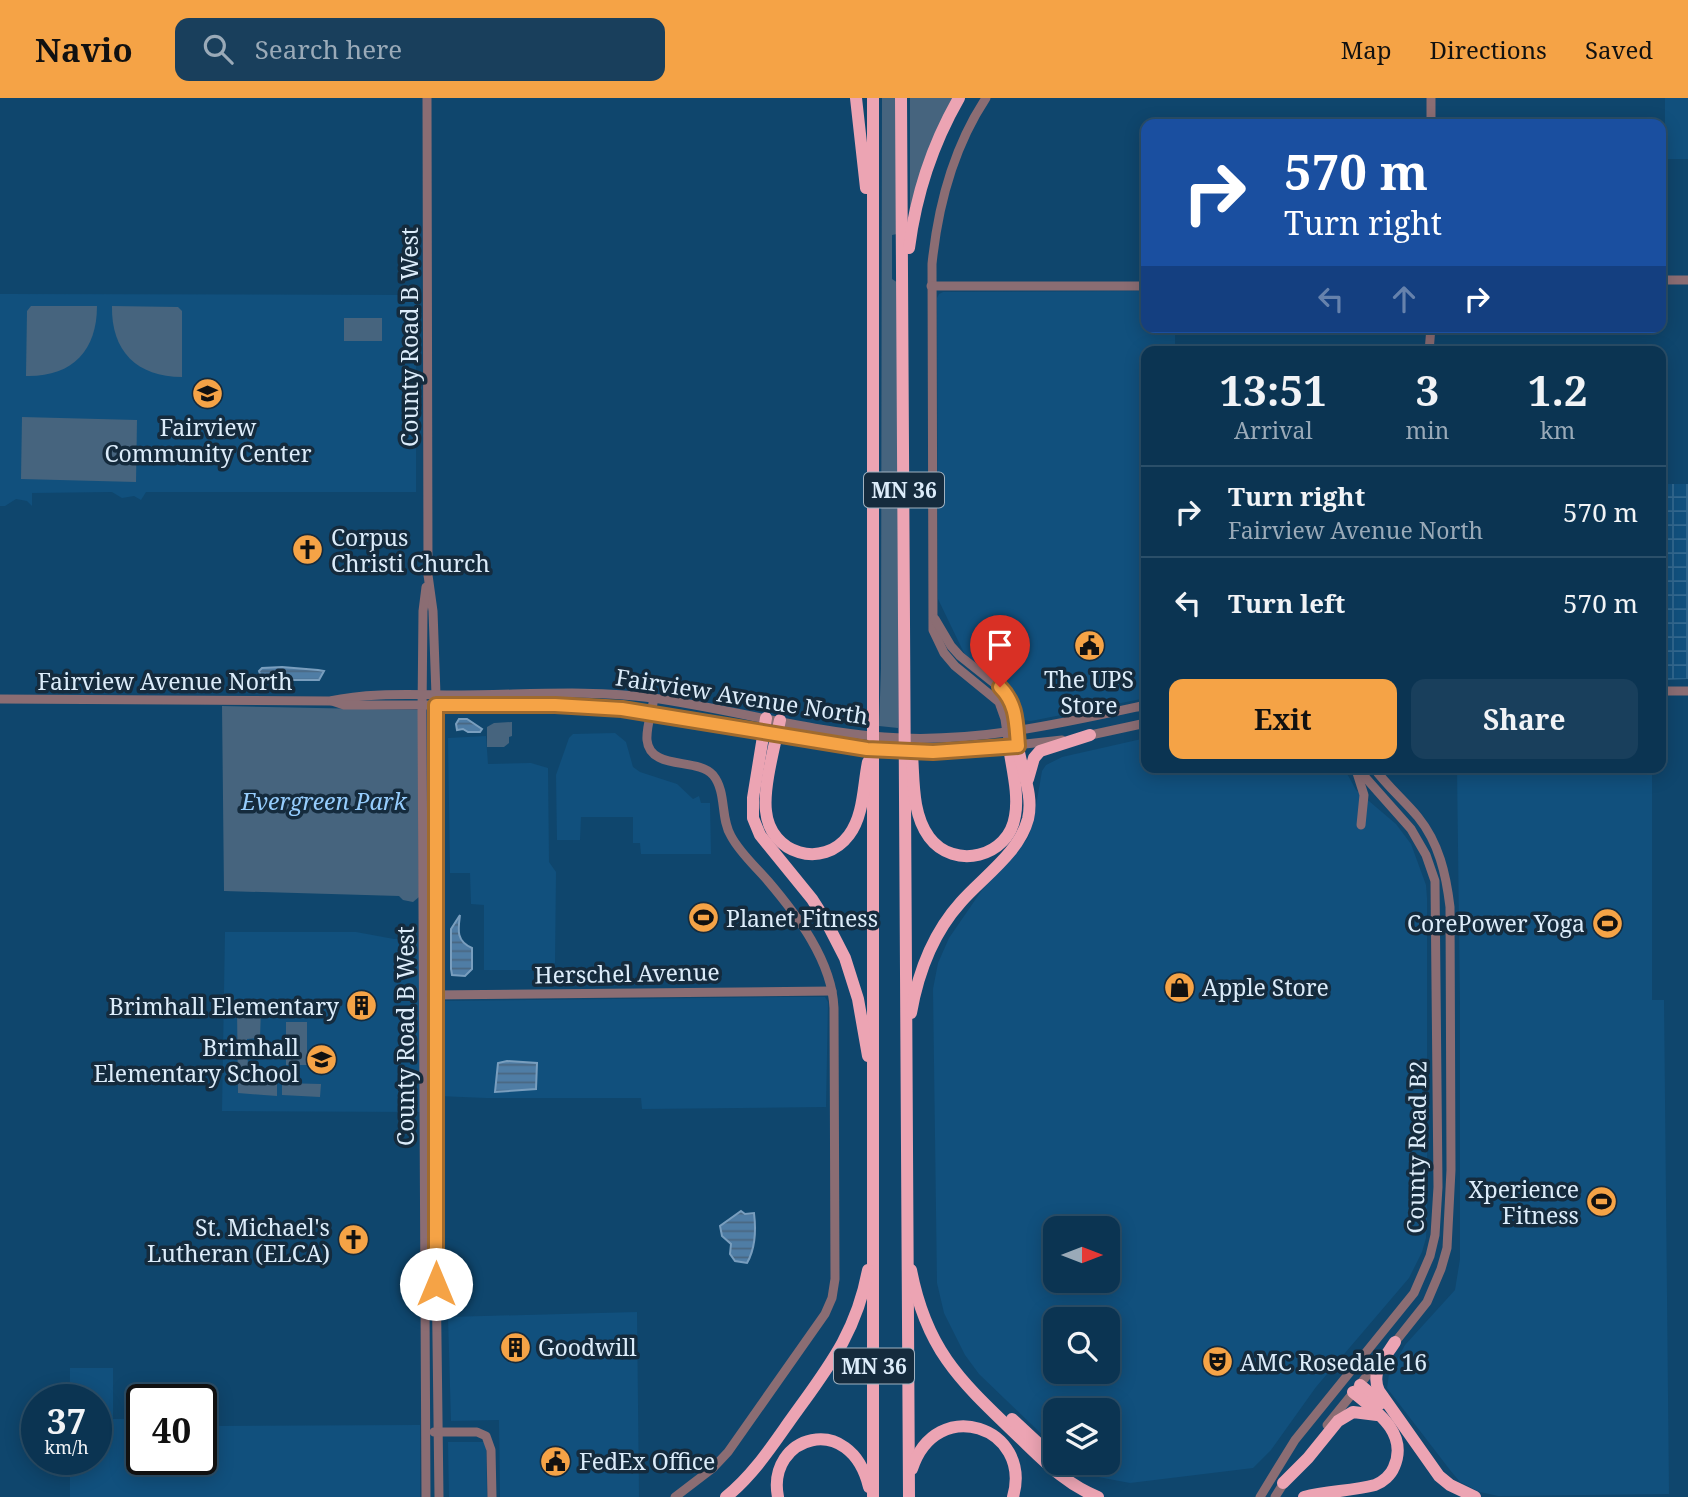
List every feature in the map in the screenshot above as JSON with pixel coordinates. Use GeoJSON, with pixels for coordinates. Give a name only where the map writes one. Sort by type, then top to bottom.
{"type":"FeatureCollection","features":[{"type":"Feature","properties":{"kind":"highway"},"geometry":{"type":"LineString","coordinates":[[856,98],[873,263]]}},
{"type":"Feature","properties":{"kind":"highway","name":"MN 36"},"geometry":{"type":"LineString","coordinates":[[872,1497],[874,1119],[869,781],[874,749],[873,98]]}},
{"type":"Feature","properties":{"kind":"highway","name":"MN 36"},"geometry":{"type":"LineString","coordinates":[[901,98],[904,654],[907,715],[908,1497]]}},
{"type":"Feature","properties":{"kind":"highway"},"geometry":{"type":"LineString","coordinates":[[904,325],[909,251],[916,206],[931,156],[959,98]]}},
{"type":"Feature","properties":{"kind":"highway"},"geometry":{"type":"LineString","coordinates":[[907,715],[919,819],[929,838],[949,853],[968,857],[989,852],[1004,840],[1016,816],[1013,739]]}},
{"type":"Feature","properties":{"kind":"highway"},"geometry":{"type":"LineString","coordinates":[[772,726],[766,812],[774,835],[791,849],[807,855],[817,855],[842,843],[856,821],[869,781]]}},
{"type":"Feature","properties":{"kind":"highway"},"geometry":{"type":"LineString","coordinates":[[772,726],[753,797],[753,818],[765,843],[812,899],[826,921],[853,977],[864,1027],[874,1119]]}},
{"type":"Feature","properties":{"kind":"highway"},"geometry":{"type":"LineString","coordinates":[[1027,783],[1034,758],[1041,751],[1090,735]]}},
{"type":"Feature","properties":{"kind":"highway"},"geometry":{"type":"LineString","coordinates":[[906,1083],[911,1012],[921,970],[929,952],[938,933],[959,903],[1020,838],[1030,810],[1027,783],[1013,739]]}},
{"type":"Feature","properties":{"kind":"highway"},"geometry":{"type":"LineString","coordinates":[[906,1211],[910,1262],[919,1303],[937,1346],[962,1382],[1054,1470],[1095,1496]]}},
{"type":"Feature","properties":{"kind":"highway"},"geometry":{"type":"LineString","coordinates":[[726,1497],[741,1485],[761,1460],[844,1344],[865,1287],[874,1235]]}},
{"type":"Feature","properties":{"kind":"highway"},"geometry":{"type":"LineString","coordinates":[[919,1303],[935,1332],[974,1383],[1043,1448]]}},
{"type":"Feature","properties":{"kind":"highway"},"geometry":{"type":"LineString","coordinates":[[1395,1342],[1377,1370],[1375,1383],[1440,1476],[1450,1485],[1475,1497]]}},
{"type":"Feature","properties":{"kind":"highway"},"geometry":{"type":"LineString","coordinates":[[1356,1388],[1409,1431]]}},
{"type":"Feature","properties":{"kind":"highway"},"geometry":{"type":"LineString","coordinates":[[1304,1497],[1377,1485],[1387,1477],[1395,1464],[1399,1449],[1393,1432],[1384,1418],[1356,1388]]}},
{"type":"Feature","properties":{"kind":"highway"},"geometry":{"type":"LineString","coordinates":[[1283,1483],[1347,1414],[1359,1411],[1384,1418]]}},
{"type":"Feature","properties":{"kind":"highway"},"geometry":{"type":"LineString","coordinates":[[909,1479],[916,1455],[933,1435],[952,1427],[974,1426],[992,1434],[1010,1454],[1016,1481],[1013,1497]]}},
{"type":"Feature","properties":{"kind":"highway"},"geometry":{"type":"LineString","coordinates":[[778,1497],[776,1480],[786,1457],[800,1445],[819,1440],[840,1443],[855,1455],[865,1472],[872,1497]]}},
{"type":"Feature","properties":{"kind":"highway"},"geometry":{"type":"LineString","coordinates":[[1072,1475],[1095,1496]]}},
{"type":"Feature","properties":{"kind":"street","name":"County Road B West"},"geometry":{"type":"LineString","coordinates":[[427,98],[428,575],[433,611],[436,700],[436,1273],[439,1497]]}},
{"type":"Feature","properties":{"kind":"street"},"geometry":{"type":"LineString","coordinates":[[986,98],[960,147],[944,193],[934,240],[931,286],[933,600],[934,617],[951,646],[1009,695],[1014,707],[1013,739]]}},
{"type":"Feature","properties":{"kind":"street"},"geometry":{"type":"LineString","coordinates":[[1431,98],[1431,119]]}},
{"type":"Feature","properties":{"kind":"street"},"geometry":{"type":"LineString","coordinates":[[1666,280],[1688,280]]}},
{"type":"Feature","properties":{"kind":"street"},"geometry":{"type":"LineString","coordinates":[[931,286],[1141,286]]}},
{"type":"Feature","properties":{"kind":"street","name":"County Road B West"},"geometry":{"type":"LineString","coordinates":[[426,1497],[423,611],[428,575]]}},
{"type":"Feature","properties":{"kind":"street"},"geometry":{"type":"LineString","coordinates":[[1666,691],[1688,691]]}},
{"type":"Feature","properties":{"kind":"street","name":"Fairview Avenue North"},"geometry":{"type":"LineString","coordinates":[[0,699],[330,701],[344,705],[590,694],[654,698],[867,749],[933,752],[1013,739],[1141,706]]}},
{"type":"Feature","properties":{"kind":"street"},"geometry":{"type":"LineString","coordinates":[[654,698],[647,740],[651,751],[659,758],[702,767],[714,776],[720,790],[724,820],[732,838],[777,891],[803,928],[832,991],[835,1279],[832,1298],[825,1314],[728,1452],[713,1468],[676,1497]]}},
{"type":"Feature","properties":{"kind":"street","name":"Fairview Avenue North"},"geometry":{"type":"LineString","coordinates":[[436,700],[577,706],[885,737],[1013,739],[1090,735],[1141,724]]}},
{"type":"Feature","properties":{"kind":"street"},"geometry":{"type":"LineString","coordinates":[[1357,773],[1364,795],[1361,825]]}},
{"type":"Feature","properties":{"kind":"street","name":"County Road B2"},"geometry":{"type":"LineString","coordinates":[[1260,1497],[1295,1440],[1403,1307],[1419,1283],[1435,1235],[1438,1202],[1435,881],[1426,855],[1411,830],[1360,773]]}},
{"type":"Feature","properties":{"kind":"street","name":"County Road B2"},"geometry":{"type":"LineString","coordinates":[[1275,1497],[1356,1388],[1427,1302],[1447,1248],[1451,1170],[1450,907],[1445,872],[1431,836],[1378,773]]}},
{"type":"Feature","properties":{"kind":"street","name":"Herschel Avenue"},"geometry":{"type":"LineString","coordinates":[[424,995],[832,991]]}},
{"type":"Feature","properties":{"kind":"street"},"geometry":{"type":"LineString","coordinates":[[1344,1378],[1356,1388]]}},
{"type":"Feature","properties":{"kind":"street"},"geometry":{"type":"LineString","coordinates":[[426,1433],[477,1432],[489,1438],[492,1497]]}},
{"type":"Feature","properties":{"kind":"shaded area"},"geometry":{"type":"Polygon","coordinates":[[[1665,98],[1688,98],[1688,159],[1666,159],[1665,98]]]}},
{"type":"Feature","properties":{"kind":"shaded area"},"geometry":{"type":"Polygon","coordinates":[[[1141,291],[1141,333],[1175,333],[1175,346],[1141,346],[1141,699],[1031,721],[1024,720],[1009,688],[978,667],[964,653],[938,599],[937,298],[943,292],[1141,291]]]}},
{"type":"Feature","properties":{"kind":"shaded area","name":"Fairview Community Center"},"geometry":{"type":"Polygon","coordinates":[[[0,294],[416,295],[416,492],[146,492],[141,500],[134,496],[122,498],[112,492],[32,493],[32,506],[27,501],[16,499],[0,506],[0,294]]]}},
{"type":"Feature","properties":{"kind":"shaded area"},"geometry":{"type":"Polygon","coordinates":[[[1666,484],[1688,484],[1688,679],[1666,680],[1666,484]]]}},
{"type":"Feature","properties":{"kind":"shaded area"},"geometry":{"type":"Polygon","coordinates":[[[262,668],[324,671],[319,680],[262,680],[259,671],[262,668]]]}},
{"type":"Feature","properties":{"kind":"shaded area"},"geometry":{"type":"Polygon","coordinates":[[[459,719],[467,719],[482,729],[480,732],[457,730],[459,719]]]}},
{"type":"Feature","properties":{"kind":"shaded area"},"geometry":{"type":"Polygon","coordinates":[[[615,733],[626,742],[633,767],[640,772],[677,784],[693,799],[699,796],[701,803],[710,803],[711,854],[641,854],[640,843],[633,843],[633,817],[581,817],[580,840],[557,840],[556,775],[569,738],[573,734],[615,733]]]}},
{"type":"Feature","properties":{"kind":"shaded area"},"geometry":{"type":"Polygon","coordinates":[[[486,736],[488,764],[531,763],[548,768],[549,862],[556,872],[555,963],[542,963],[542,970],[484,970],[484,905],[471,904],[470,873],[450,873],[448,738],[486,736]]]}},
{"type":"Feature","properties":{"kind":"shaded area"},"geometry":{"type":"Polygon","coordinates":[[[1141,739],[1141,773],[1347,773],[1356,790],[1396,824],[1411,844],[1426,885],[1427,1217],[1422,1252],[1409,1278],[1316,1387],[1271,1450],[1253,1468],[1130,1483],[1098,1477],[1095,1475],[1120,1475],[1120,1398],[1043,1398],[1043,1435],[979,1374],[965,1355],[944,1313],[937,1283],[933,989],[938,963],[949,938],[982,890],[1028,838],[1042,771],[1046,765],[1062,757],[1141,739]]]}},
{"type":"Feature","properties":{"kind":"shaded area"},"geometry":{"type":"Polygon","coordinates":[[[1457,773],[1652,773],[1652,1000],[1664,1000],[1669,1494],[1498,1496],[1480,1492],[1460,1482],[1387,1388],[1389,1374],[1405,1345],[1455,1290],[1460,1259],[1457,773]]]}},
{"type":"Feature","properties":{"kind":"shaded area"},"geometry":{"type":"Polygon","coordinates":[[[460,915],[461,938],[472,948],[472,969],[465,976],[452,975],[451,969],[451,929],[460,915]]]}},
{"type":"Feature","properties":{"kind":"shaded area","name":"Brimhall Elementary School"},"geometry":{"type":"Polygon","coordinates":[[[225,932],[356,932],[394,939],[419,937],[421,1112],[222,1111],[225,932]]]}},
{"type":"Feature","properties":{"kind":"shaded area"},"geometry":{"type":"Polygon","coordinates":[[[825,997],[828,1002],[826,1107],[642,1109],[641,1098],[439,1096],[441,1004],[445,1001],[825,997]]]}},
{"type":"Feature","properties":{"kind":"shaded area"},"geometry":{"type":"Polygon","coordinates":[[[498,1063],[537,1063],[536,1089],[495,1092],[498,1063]]]}},
{"type":"Feature","properties":{"kind":"shaded area"},"geometry":{"type":"Polygon","coordinates":[[[741,1211],[745,1214],[754,1213],[754,1239],[747,1263],[735,1261],[730,1254],[731,1244],[722,1236],[720,1226],[741,1211]]]}},
{"type":"Feature","properties":{"kind":"shaded area"},"geometry":{"type":"Polygon","coordinates":[[[637,1312],[639,1497],[500,1497],[499,1420],[451,1421],[448,1317],[637,1312]]]}},
{"type":"Feature","properties":{"kind":"shaded area"},"geometry":{"type":"Polygon","coordinates":[[[70,1368],[113,1368],[113,1419],[126,1419],[126,1475],[217,1475],[217,1426],[420,1425],[420,1497],[70,1497],[70,1475],[112,1475],[112,1384],[70,1384],[70,1368]]]}},
{"type":"Feature","properties":{"kind":"shaded area"},"geometry":{"type":"Polygon","coordinates":[[[448,1442],[486,1442],[487,1497],[449,1497],[448,1442]]]}},
{"type":"Feature","properties":{"kind":"green space"},"geometry":{"type":"Polygon","coordinates":[[[882,98],[897,98],[897,234],[892,235],[892,279],[898,283],[898,728],[879,726],[882,98]]]}},
{"type":"Feature","properties":{"kind":"green space"},"geometry":{"type":"Polygon","coordinates":[[[910,98],[955,98],[910,208],[910,98]]]}},
{"type":"Feature","properties":{"kind":"green space"},"geometry":{"type":"Polygon","coordinates":[[[31,306],[97,306],[96,322],[87,348],[69,366],[57,372],[26,376],[27,311],[31,306]]]}},
{"type":"Feature","properties":{"kind":"green space"},"geometry":{"type":"Polygon","coordinates":[[[112,306],[178,307],[182,311],[182,377],[152,372],[130,358],[116,336],[112,306]]]}},
{"type":"Feature","properties":{"kind":"green space"},"geometry":{"type":"Polygon","coordinates":[[[344,318],[382,318],[382,341],[344,341],[344,318]]]}},
{"type":"Feature","properties":{"kind":"green space"},"geometry":{"type":"Polygon","coordinates":[[[22,417],[137,420],[136,482],[21,479],[22,417]]]}},
{"type":"Feature","properties":{"kind":"green space","name":"Evergreen Park"},"geometry":{"type":"Polygon","coordinates":[[[222,706],[418,710],[419,897],[413,902],[403,900],[399,896],[224,891],[222,706]]]}},
{"type":"Feature","properties":{"kind":"green space"},"geometry":{"type":"Polygon","coordinates":[[[512,722],[509,743],[504,747],[487,747],[487,727],[494,723],[512,722]]]}},
{"type":"Feature","properties":{"kind":"green space"},"geometry":{"type":"Polygon","coordinates":[[[237,1008],[261,1008],[260,1038],[247,1039],[248,1069],[262,1082],[277,1084],[277,1096],[238,1093],[237,1008]]]}},
{"type":"Feature","properties":{"kind":"green space"},"geometry":{"type":"Polygon","coordinates":[[[286,1022],[307,1022],[307,1065],[286,1065],[286,1022]]]}},
{"type":"Feature","properties":{"kind":"green space"},"geometry":{"type":"Polygon","coordinates":[[[282,1083],[321,1084],[320,1097],[282,1095],[282,1083]]]}},
{"type":"Feature","properties":{"kind":"place","name":"Fairview Community Center"},"geometry":{"type":"Point","coordinates":[208,393]}},
{"type":"Feature","properties":{"kind":"place","name":"Corpus Christi Church"},"geometry":{"type":"Point","coordinates":[308,550]}},
{"type":"Feature","properties":{"kind":"place","name":"The UPS Store"},"geometry":{"type":"Point","coordinates":[1089,645]}},
{"type":"Feature","properties":{"kind":"place","name":"Planet Fitness"},"geometry":{"type":"Point","coordinates":[703,918]}},
{"type":"Feature","properties":{"kind":"place","name":"CorePower Yoga"},"geometry":{"type":"Point","coordinates":[1608,923]}},
{"type":"Feature","properties":{"kind":"place","name":"Apple Store"},"geometry":{"type":"Point","coordinates":[1179,987]}},
{"type":"Feature","properties":{"kind":"place","name":"Brimhall Elementary"},"geometry":{"type":"Point","coordinates":[362,1006]}},
{"type":"Feature","properties":{"kind":"place","name":"Brimhall Elementary School"},"geometry":{"type":"Point","coordinates":[322,1060]}},
{"type":"Feature","properties":{"kind":"place","name":"Xperience Fitness"},"geometry":{"type":"Point","coordinates":[1602,1202]}},
{"type":"Feature","properties":{"kind":"place","name":"St. Michael's Lutheran (ELCA)"},"geometry":{"type":"Point","coordinates":[353,1240]}},
{"type":"Feature","properties":{"kind":"place","name":"Goodwill"},"geometry":{"type":"Point","coordinates":[515,1347]}},
{"type":"Feature","properties":{"kind":"place","name":"AMC Rosedale 16"},"geometry":{"type":"Point","coordinates":[1217,1362]}},
{"type":"Feature","properties":{"kind":"place","name":"FedEx Office"},"geometry":{"type":"Point","coordinates":[556,1461]}},
{"type":"Feature","properties":{"kind":"route"},"geometry":{"type":"LineString","coordinates":[[436,1284],[436,705],[555,705],[622,709],[862,749],[933,752],[1018,746],[1014,707],[1009,695],[1000,687]]}}]}
